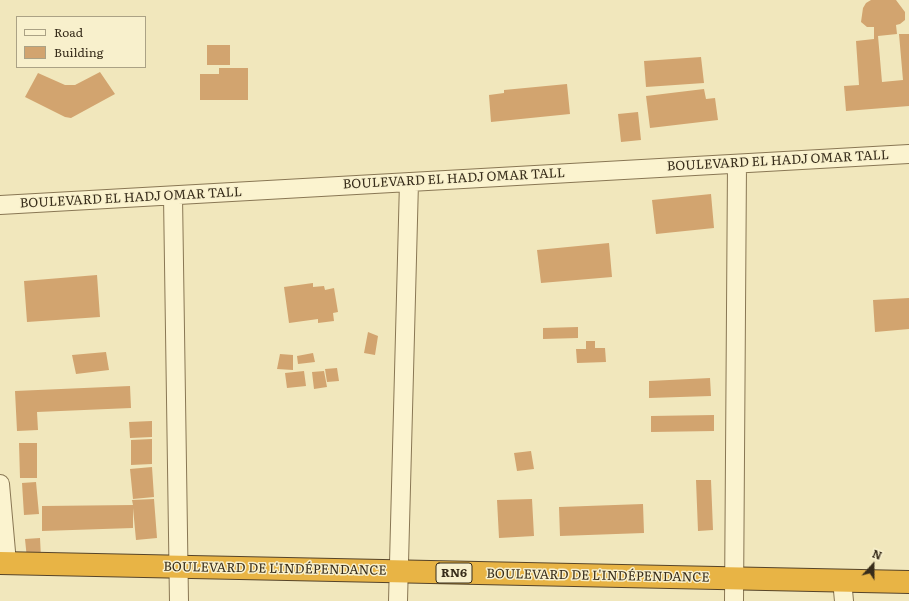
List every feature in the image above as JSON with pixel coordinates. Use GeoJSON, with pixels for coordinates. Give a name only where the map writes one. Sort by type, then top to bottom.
{"type":"FeatureCollection","features":[{"type":"Feature","properties":{"kind":"highway","name":"BOULEVARD DE L'INDÉPENDANCE"},"geometry":{"type":"LineString","coordinates":[[3,563],[734,578],[843,591],[909,582]]}},
{"type":"Feature","properties":{"kind":"street","name":"BOULEVARD EL HADJ OMAR TALL"},"geometry":{"type":"LineString","coordinates":[[0,205],[909,154]]}},
{"type":"Feature","properties":{"kind":"street"},"geometry":{"type":"LineString","coordinates":[[734,601],[737,164]]}},
{"type":"Feature","properties":{"kind":"street"},"geometry":{"type":"LineString","coordinates":[[398,601],[409,182]]}},
{"type":"Feature","properties":{"kind":"street"},"geometry":{"type":"LineString","coordinates":[[173,196],[180,567],[179,601]]}},
{"type":"Feature","properties":{"kind":"street"},"geometry":{"type":"LineString","coordinates":[[0,484],[3,563]]}},
{"type":"Feature","properties":{"kind":"building"},"geometry":{"type":"Polygon","coordinates":[[[871,0],[896,0],[905,12],[905,20],[896,25],[897,34],[878,36],[882,82],[903,80],[899,34],[909,34],[909,106],[846,111],[844,86],[859,85],[856,41],[874,39],[874,27],[867,27],[861,22],[863,8],[866,3],[871,0]]]}},
{"type":"Feature","properties":{"kind":"building"},"geometry":{"type":"Polygon","coordinates":[[[207,45],[230,45],[230,65],[207,65],[207,45]]]}},
{"type":"Feature","properties":{"kind":"building"},"geometry":{"type":"Polygon","coordinates":[[[701,57],[704,83],[646,87],[644,61],[701,57]]]}},
{"type":"Feature","properties":{"kind":"building"},"geometry":{"type":"Polygon","coordinates":[[[219,68],[248,68],[248,100],[200,100],[200,74],[219,74],[219,68]]]}},
{"type":"Feature","properties":{"kind":"building"},"geometry":{"type":"Polygon","coordinates":[[[100,72],[115,94],[71,118],[65,117],[25,97],[38,73],[65,85],[75,85],[100,72]]]}},
{"type":"Feature","properties":{"kind":"building"},"geometry":{"type":"Polygon","coordinates":[[[567,84],[570,114],[491,122],[489,95],[504,93],[504,90],[567,84]]]}},
{"type":"Feature","properties":{"kind":"building"},"geometry":{"type":"Polygon","coordinates":[[[704,89],[706,99],[715,98],[718,120],[650,128],[646,96],[704,89]]]}},
{"type":"Feature","properties":{"kind":"building"},"geometry":{"type":"Polygon","coordinates":[[[638,112],[641,140],[621,142],[618,114],[638,112]]]}},
{"type":"Feature","properties":{"kind":"building"},"geometry":{"type":"Polygon","coordinates":[[[711,194],[714,228],[656,234],[652,200],[711,194]]]}},
{"type":"Feature","properties":{"kind":"building"},"geometry":{"type":"Polygon","coordinates":[[[609,243],[612,277],[541,283],[537,250],[609,243]]]}},
{"type":"Feature","properties":{"kind":"building"},"geometry":{"type":"Polygon","coordinates":[[[97,275],[100,317],[27,322],[24,281],[97,275]]]}},
{"type":"Feature","properties":{"kind":"building"},"geometry":{"type":"Polygon","coordinates":[[[313,283],[313,287],[324,286],[325,290],[334,288],[338,312],[333,313],[334,321],[318,323],[318,319],[289,323],[284,287],[313,283]]]}},
{"type":"Feature","properties":{"kind":"building"},"geometry":{"type":"Polygon","coordinates":[[[909,298],[909,329],[875,332],[873,300],[909,298]]]}},
{"type":"Feature","properties":{"kind":"building"},"geometry":{"type":"Polygon","coordinates":[[[578,327],[578,338],[543,339],[543,328],[578,327]]]}},
{"type":"Feature","properties":{"kind":"building"},"geometry":{"type":"Polygon","coordinates":[[[368,332],[378,336],[375,355],[364,353],[368,332]]]}},
{"type":"Feature","properties":{"kind":"building"},"geometry":{"type":"Polygon","coordinates":[[[586,341],[595,341],[595,348],[605,348],[606,362],[577,363],[576,349],[586,349],[586,341]]]}},
{"type":"Feature","properties":{"kind":"building"},"geometry":{"type":"Polygon","coordinates":[[[106,352],[109,370],[76,374],[72,355],[106,352]]]}},
{"type":"Feature","properties":{"kind":"building"},"geometry":{"type":"Polygon","coordinates":[[[313,353],[315,362],[298,364],[297,356],[313,353]]]}},
{"type":"Feature","properties":{"kind":"building"},"geometry":{"type":"Polygon","coordinates":[[[280,354],[293,355],[293,370],[277,369],[280,354]]]}},
{"type":"Feature","properties":{"kind":"building"},"geometry":{"type":"Polygon","coordinates":[[[337,368],[339,381],[327,382],[325,369],[337,368]]]}},
{"type":"Feature","properties":{"kind":"building"},"geometry":{"type":"Polygon","coordinates":[[[304,371],[306,386],[287,388],[285,373],[304,371]]]}},
{"type":"Feature","properties":{"kind":"building"},"geometry":{"type":"Polygon","coordinates":[[[324,371],[327,387],[314,389],[312,372],[324,371]]]}},
{"type":"Feature","properties":{"kind":"building"},"geometry":{"type":"Polygon","coordinates":[[[710,378],[711,396],[649,398],[649,381],[710,378]]]}},
{"type":"Feature","properties":{"kind":"building"},"geometry":{"type":"Polygon","coordinates":[[[130,386],[131,408],[37,412],[38,430],[17,431],[15,391],[130,386]]]}},
{"type":"Feature","properties":{"kind":"building"},"geometry":{"type":"Polygon","coordinates":[[[714,415],[714,431],[651,432],[651,416],[714,415]]]}},
{"type":"Feature","properties":{"kind":"building"},"geometry":{"type":"Polygon","coordinates":[[[152,421],[152,437],[130,438],[129,422],[152,421]]]}},
{"type":"Feature","properties":{"kind":"building"},"geometry":{"type":"Polygon","coordinates":[[[152,439],[152,464],[131,465],[131,440],[152,439]]]}},
{"type":"Feature","properties":{"kind":"building"},"geometry":{"type":"Polygon","coordinates":[[[19,443],[37,443],[37,478],[20,478],[19,443]]]}},
{"type":"Feature","properties":{"kind":"building"},"geometry":{"type":"Polygon","coordinates":[[[531,451],[534,469],[517,471],[514,453],[531,451]]]}},
{"type":"Feature","properties":{"kind":"building"},"geometry":{"type":"Polygon","coordinates":[[[152,467],[154,497],[133,499],[130,469],[152,467]]]}},
{"type":"Feature","properties":{"kind":"building"},"geometry":{"type":"Polygon","coordinates":[[[696,480],[711,480],[713,530],[698,531],[696,480]]]}},
{"type":"Feature","properties":{"kind":"building"},"geometry":{"type":"Polygon","coordinates":[[[36,482],[39,514],[24,515],[22,483],[36,482]]]}},
{"type":"Feature","properties":{"kind":"building"},"geometry":{"type":"Polygon","coordinates":[[[154,499],[157,538],[136,540],[133,508],[133,528],[42,531],[42,506],[133,505],[132,500],[154,499]]]}},
{"type":"Feature","properties":{"kind":"building"},"geometry":{"type":"Polygon","coordinates":[[[532,499],[534,536],[499,538],[497,500],[532,499]]]}},
{"type":"Feature","properties":{"kind":"building"},"geometry":{"type":"Polygon","coordinates":[[[643,504],[644,533],[560,536],[559,507],[643,504]]]}},
{"type":"Feature","properties":{"kind":"building"},"geometry":{"type":"Polygon","coordinates":[[[40,538],[41,558],[27,559],[25,539],[40,538]]]}}]}
